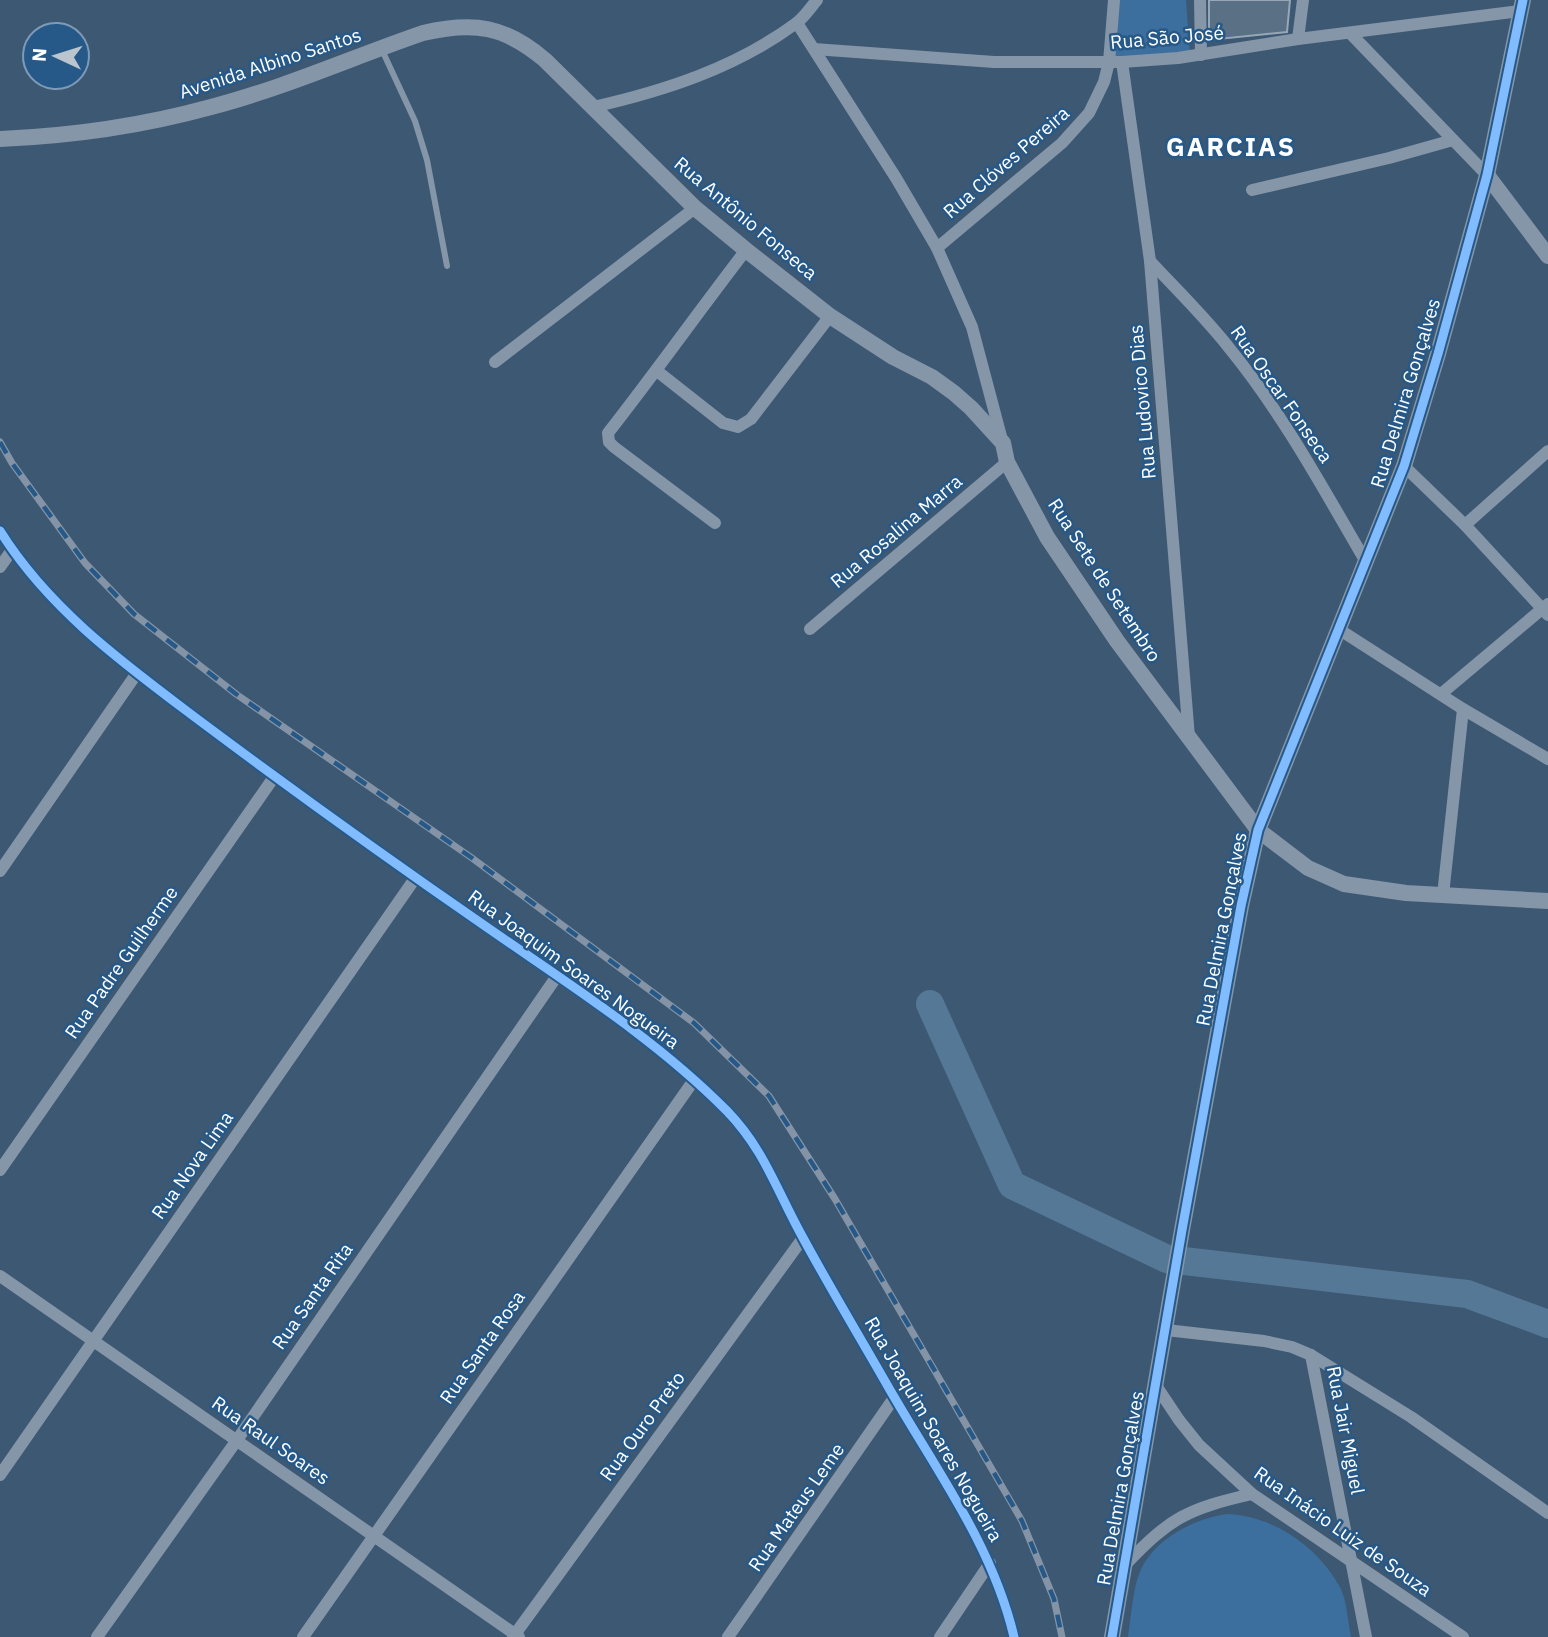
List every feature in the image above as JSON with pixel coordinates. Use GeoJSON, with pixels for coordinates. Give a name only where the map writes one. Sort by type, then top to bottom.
{"type":"FeatureCollection","features":[{"type":"Feature","properties":{"kind":"street"},"geometry":{"type":"LineString","coordinates":[[593,107],[695,79],[797,23],[817,0]]}},
{"type":"Feature","properties":{"kind":"street"},"geometry":{"type":"LineString","coordinates":[[1114,0],[1116,62]]}},
{"type":"Feature","properties":{"kind":"street"},"geometry":{"type":"LineString","coordinates":[[1200,0],[1201,55]]}},
{"type":"Feature","properties":{"kind":"street"},"geometry":{"type":"LineString","coordinates":[[1298,39],[1303,0]]}},
{"type":"Feature","properties":{"kind":"street","name":"Rua São José"},"geometry":{"type":"LineString","coordinates":[[814,49],[994,62],[1116,62],[1201,55],[1522,6]]}},
{"type":"Feature","properties":{"kind":"street","name":"Rua Delmira Gonçalves"},"geometry":{"type":"LineString","coordinates":[[1112,1637],[1241,906],[1258,830],[1404,466],[1487,175],[1522,6]]}},
{"type":"Feature","properties":{"kind":"street","name":"Rua Sete de Setembro"},"geometry":{"type":"LineString","coordinates":[[797,23],[896,178],[936,248],[972,327],[1007,462],[1047,537],[1117,641],[1258,830],[1288,854],[1328,878],[1365,888],[1548,901]]}},
{"type":"Feature","properties":{"kind":"street","name":"Rua Antônio Fonseca"},"geometry":{"type":"LineString","coordinates":[[467,25],[495,30],[519,40],[545,60],[695,208],[830,316],[954,393],[1003,443]]}},
{"type":"Feature","properties":{"kind":"street","name":"Avenida Albino Santos"},"geometry":{"type":"LineString","coordinates":[[0,139],[80,133],[201,110],[266,90],[423,33],[467,25]]}},
{"type":"Feature","properties":{"kind":"street"},"geometry":{"type":"LineString","coordinates":[[1350,33],[1487,175],[1548,256]]}},
{"type":"Feature","properties":{"kind":"street","name":"Rua Clóves Pereira"},"geometry":{"type":"LineString","coordinates":[[936,248],[1078,128],[1096,101],[1116,62]]}},
{"type":"Feature","properties":{"kind":"street","name":"Rua Ludovico Dias"},"geometry":{"type":"LineString","coordinates":[[1116,62],[1150,261],[1189,740]]}},
{"type":"Feature","properties":{"kind":"street"},"geometry":{"type":"LineString","coordinates":[[1252,190],[1453,140]]}},
{"type":"Feature","properties":{"kind":"street"},"geometry":{"type":"LineString","coordinates":[[495,362],[695,208]]}},
{"type":"Feature","properties":{"kind":"street"},"geometry":{"type":"LineString","coordinates":[[715,523],[608,442],[608,433],[746,250]]}},
{"type":"Feature","properties":{"kind":"street","name":"Rua Oscar Fonseca"},"geometry":{"type":"LineString","coordinates":[[1150,261],[1206,321],[1255,383],[1322,487],[1366,562]]}},
{"type":"Feature","properties":{"kind":"street"},"geometry":{"type":"LineString","coordinates":[[657,371],[723,423],[734,427],[741,426],[760,409],[830,316]]}},
{"type":"Feature","properties":{"kind":"street"},"geometry":{"type":"LineString","coordinates":[[1465,525],[1548,451]]}},
{"type":"Feature","properties":{"kind":"street","name":"Rua Rosalina Marra"},"geometry":{"type":"LineString","coordinates":[[810,629],[1007,462]]}},
{"type":"Feature","properties":{"kind":"street"},"geometry":{"type":"LineString","coordinates":[[1404,466],[1546,609],[1441,694]]}},
{"type":"Feature","properties":{"kind":"street","name":"Rua Joaquim Soares Nogueira"},"geometry":{"type":"LineString","coordinates":[[0,531],[12,550],[59,606],[137,673],[274,777],[654,1047],[723,1107],[762,1155],[803,1238],[894,1398],[947,1484],[990,1563],[1004,1598],[1014,1637]]}},
{"type":"Feature","properties":{"kind":"street"},"geometry":{"type":"LineString","coordinates":[[0,567],[12,550]]}},
{"type":"Feature","properties":{"kind":"street"},"geometry":{"type":"LineString","coordinates":[[1340,630],[1463,709],[1548,759]]}},
{"type":"Feature","properties":{"kind":"street"},"geometry":{"type":"LineString","coordinates":[[0,871],[137,673]]}},
{"type":"Feature","properties":{"kind":"street"},"geometry":{"type":"LineString","coordinates":[[1443,895],[1463,709]]}},
{"type":"Feature","properties":{"kind":"street","name":"Rua Padre Guilherme"},"geometry":{"type":"LineString","coordinates":[[0,1170],[274,777]]}},
{"type":"Feature","properties":{"kind":"street","name":"Rua Nova Lima"},"geometry":{"type":"LineString","coordinates":[[0,1475],[416,877]]}},
{"type":"Feature","properties":{"kind":"street","name":"Rua Santa Rita"},"geometry":{"type":"LineString","coordinates":[[97,1637],[237,1440],[557,976]]}},
{"type":"Feature","properties":{"kind":"street","name":"Rua Santa Rosa"},"geometry":{"type":"LineString","coordinates":[[303,1637],[372,1535],[694,1080]]}},
{"type":"Feature","properties":{"kind":"street","name":"Rua Ouro Preto"},"geometry":{"type":"LineString","coordinates":[[516,1636],[803,1238]]}},
{"type":"Feature","properties":{"kind":"street","name":"Rua Raul Soares"},"geometry":{"type":"LineString","coordinates":[[0,1276],[516,1636]]}},
{"type":"Feature","properties":{"kind":"street"},"geometry":{"type":"LineString","coordinates":[[1166,1330],[1264,1341],[1292,1347],[1311,1355],[1411,1417],[1548,1513]]}},
{"type":"Feature","properties":{"kind":"street","name":"Rua Jair Miguel"},"geometry":{"type":"LineString","coordinates":[[1311,1355],[1366,1637]]}},
{"type":"Feature","properties":{"kind":"street","name":"Rua Inácio Luiz de Souza"},"geometry":{"type":"LineString","coordinates":[[1155,1384],[1199,1445],[1252,1494],[1463,1637]]}},
{"type":"Feature","properties":{"kind":"street","name":"Rua Mateus Leme"},"geometry":{"type":"LineString","coordinates":[[728,1637],[894,1398]]}},
{"type":"Feature","properties":{"kind":"street"},"geometry":{"type":"LineString","coordinates":[[1125,1565],[1151,1538],[1182,1515],[1199,1507],[1252,1494]]}},
{"type":"Feature","properties":{"kind":"street"},"geometry":{"type":"LineString","coordinates":[[940,1637],[990,1563]]}},
{"type":"Feature","properties":{"kind":"lane"},"geometry":{"type":"LineString","coordinates":[[381,48],[415,121],[427,160],[447,266]]}},
{"type":"Feature","properties":{"kind":"shaded area"},"geometry":{"type":"Polygon","coordinates":[[[1108,0],[1186,0],[1190,55],[1106,62],[1108,0]]]}},
{"type":"Feature","properties":{"kind":"shaded area"},"geometry":{"type":"Polygon","coordinates":[[[1229,1514],[1246,1516],[1279,1528],[1321,1560],[1341,1589],[1351,1637],[1128,1637],[1138,1578],[1146,1560],[1155,1549],[1190,1525],[1229,1514]]]}},
{"type":"Feature","properties":{"kind":"building"},"geometry":{"type":"Polygon","coordinates":[[[1209,0],[1290,0],[1287,32],[1209,40],[1209,0]]]}},
{"type":"Feature","properties":{"kind":"waterway"},"geometry":{"type":"LineString","coordinates":[[930,1004],[1012,1185],[1167,1259],[1467,1294],[1548,1324]]}},
{"type":"Feature","properties":{"kind":"railway"},"geometry":{"type":"LineString","coordinates":[[0,442],[12,463],[85,563],[134,614],[236,694],[472,858],[694,1023],[769,1096],[835,1199],[1022,1521],[1054,1599],[1062,1637]]}},
{"type":"Feature","properties":{"kind":"cycle path"},"geometry":{"type":"LineString","coordinates":[[1112,1637],[1182,1230],[1241,906],[1258,830],[1404,466],[1487,175],[1523,0]]}},
{"type":"Feature","properties":{"kind":"cycle path"},"geometry":{"type":"LineString","coordinates":[[0,531],[42,587],[118,658],[343,826],[612,1014],[672,1060],[740,1125],[760,1155],[823,1273],[976,1537],[1004,1603],[1014,1637]]}},
{"type":"Feature","properties":{"kind":"district","name":"GARCIAS"},"geometry":{"type":"Point","coordinates":[1231,146]}}]}
